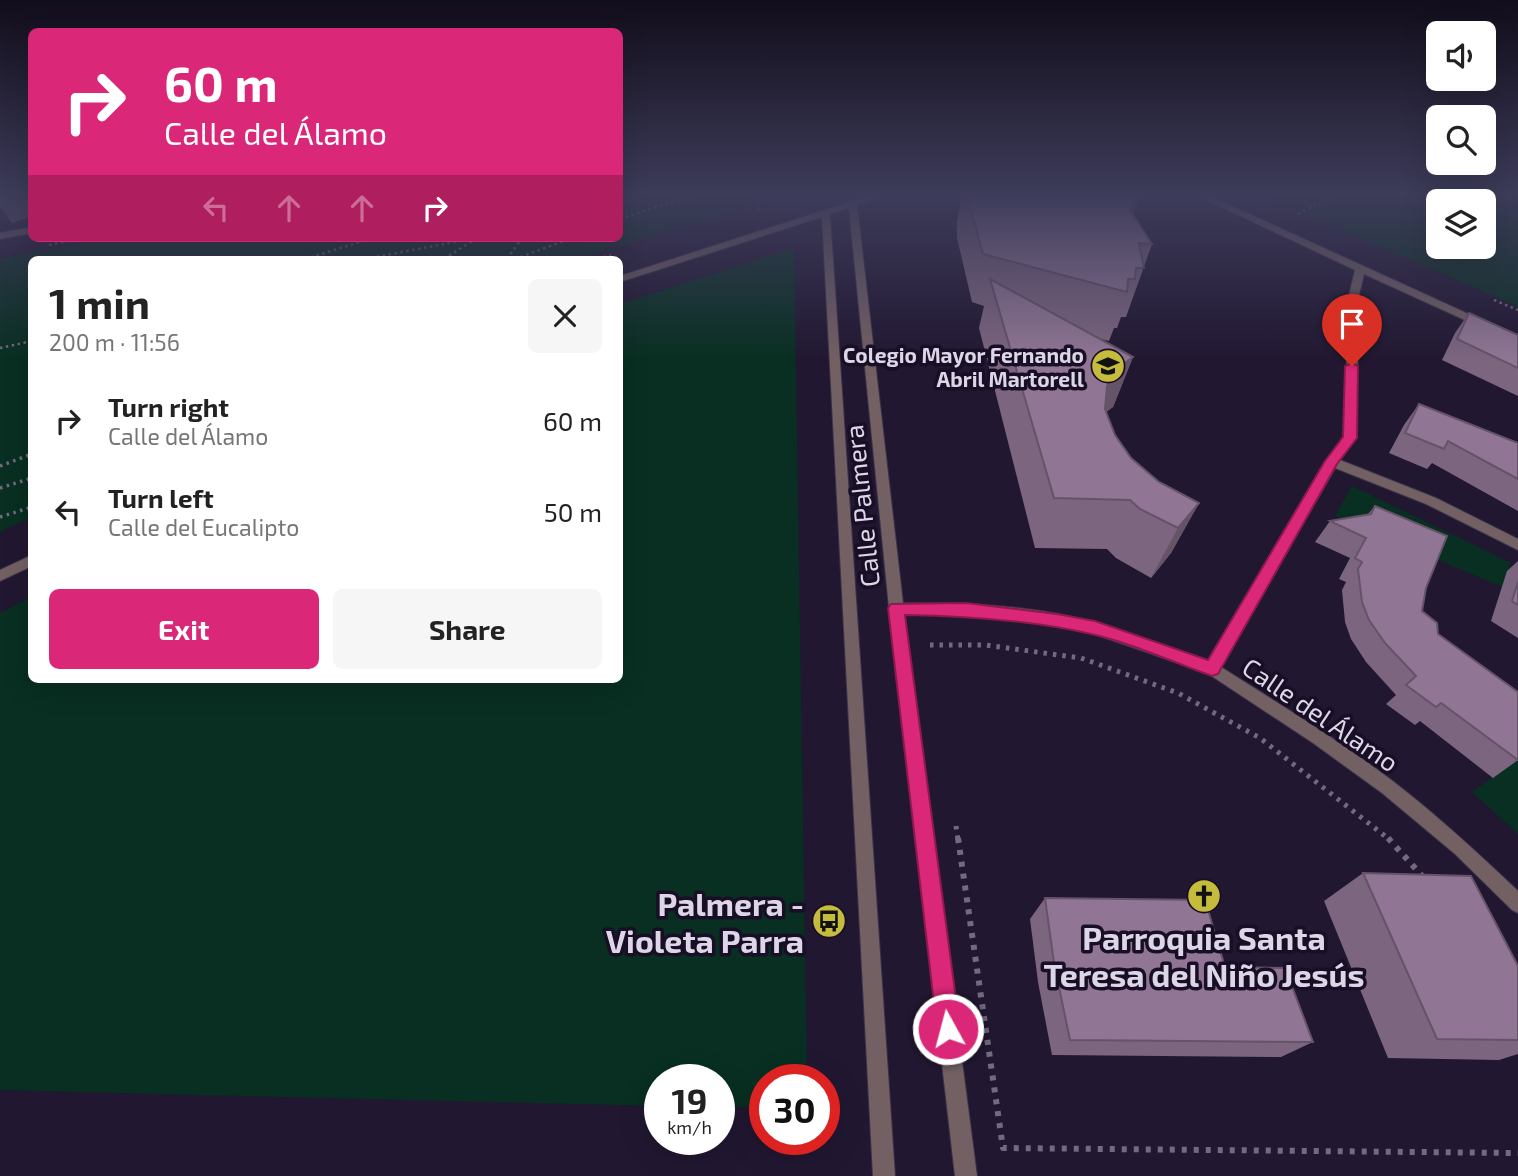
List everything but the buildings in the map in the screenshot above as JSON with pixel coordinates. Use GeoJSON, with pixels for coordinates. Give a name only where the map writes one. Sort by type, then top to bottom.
{"type":"FeatureCollection","features":[{"type":"Feature","properties":{"kind":"street"},"geometry":{"type":"LineString","coordinates":[[623,278],[709,251]]}},
{"type":"Feature","properties":{"kind":"street","name":"Calle Palmera"},"geometry":{"type":"LineString","coordinates":[[828,251],[871,920],[884,1176]]}},
{"type":"Feature","properties":{"kind":"street","name":"Calle Palmera"},"geometry":{"type":"LineString","coordinates":[[858,251],[896,608],[966,1176]]}},
{"type":"Feature","properties":{"kind":"street"},"geometry":{"type":"LineString","coordinates":[[1319,251],[1494,330]]}},
{"type":"Feature","properties":{"kind":"street"},"geometry":{"type":"LineString","coordinates":[[1212,669],[1332,461],[1350,438],[1354,295],[1360,270]]}},
{"type":"Feature","properties":{"kind":"street"},"geometry":{"type":"LineString","coordinates":[[1332,461],[1431,501],[1518,545]]}},
{"type":"Feature","properties":{"kind":"street"},"geometry":{"type":"LineString","coordinates":[[0,576],[28,562]]}},
{"type":"Feature","properties":{"kind":"street","name":"Calle del Álamo"},"geometry":{"type":"LineString","coordinates":[[896,608],[966,609],[1095,628],[1212,669],[1319,738],[1388,788],[1461,848],[1518,904]]}},
{"type":"Feature","properties":{"kind":"path"},"geometry":{"type":"LineString","coordinates":[[314,256],[331,251]]}},
{"type":"Feature","properties":{"kind":"path"},"geometry":{"type":"LineString","coordinates":[[381,256],[408,251]]}},
{"type":"Feature","properties":{"kind":"path"},"geometry":{"type":"LineString","coordinates":[[0,348],[28,342]]}},
{"type":"Feature","properties":{"kind":"path"},"geometry":{"type":"LineString","coordinates":[[0,466],[28,456]]}},
{"type":"Feature","properties":{"kind":"path"},"geometry":{"type":"LineString","coordinates":[[0,488],[28,479]]}},
{"type":"Feature","properties":{"kind":"path"},"geometry":{"type":"LineString","coordinates":[[0,516],[28,507]]}},
{"type":"Feature","properties":{"kind":"path"},"geometry":{"type":"LineString","coordinates":[[932,658],[930,645],[985,645],[1068,656],[1081,658],[1178,693],[1259,738],[1392,841],[1428,883]]}},
{"type":"Feature","properties":{"kind":"path"},"geometry":{"type":"LineString","coordinates":[[956,824],[1003,1148],[1518,1153]]}},
{"type":"Feature","properties":{"kind":"green space"},"geometry":{"type":"Polygon","coordinates":[[[41,251],[603,251],[587,256],[28,256],[28,518],[0,532],[0,259],[41,251]]]}},
{"type":"Feature","properties":{"kind":"green space"},"geometry":{"type":"Polygon","coordinates":[[[785,251],[794,251],[807,1064],[749,1064],[749,1108],[735,1107],[735,1064],[644,1064],[644,1106],[0,1090],[0,613],[28,599],[28,683],[623,683],[623,303],[785,251]]]}},
{"type":"Feature","properties":{"kind":"green space"},"geometry":{"type":"Polygon","coordinates":[[[1390,251],[1426,251],[1426,259],[1496,259],[1496,251],[1518,251],[1518,307],[1390,251]]]}},
{"type":"Feature","properties":{"kind":"green space"},"geometry":{"type":"Polygon","coordinates":[[[1352,486],[1511,563],[1502,587],[1335,516],[1352,486]]]}},
{"type":"Feature","properties":{"kind":"green space"},"geometry":{"type":"Polygon","coordinates":[[[1518,759],[1518,834],[1472,792],[1518,759]]]}},
{"type":"Feature","properties":{"kind":"place","name":"Colegio Mayor Fernando Abril Martorell"},"geometry":{"type":"Point","coordinates":[1108,366]}},
{"type":"Feature","properties":{"kind":"place","name":"Parroquia Santa Teresa del Niño Jesús"},"geometry":{"type":"Point","coordinates":[1204,896]}},
{"type":"Feature","properties":{"kind":"place","name":"Palmera - Violeta Parra"},"geometry":{"type":"Point","coordinates":[829,921]}},
{"type":"Feature","properties":{"kind":"route"},"geometry":{"type":"LineString","coordinates":[[948,1029],[896,608],[966,609],[1095,628],[1212,669],[1332,461],[1350,438],[1352,366]]}}]}
